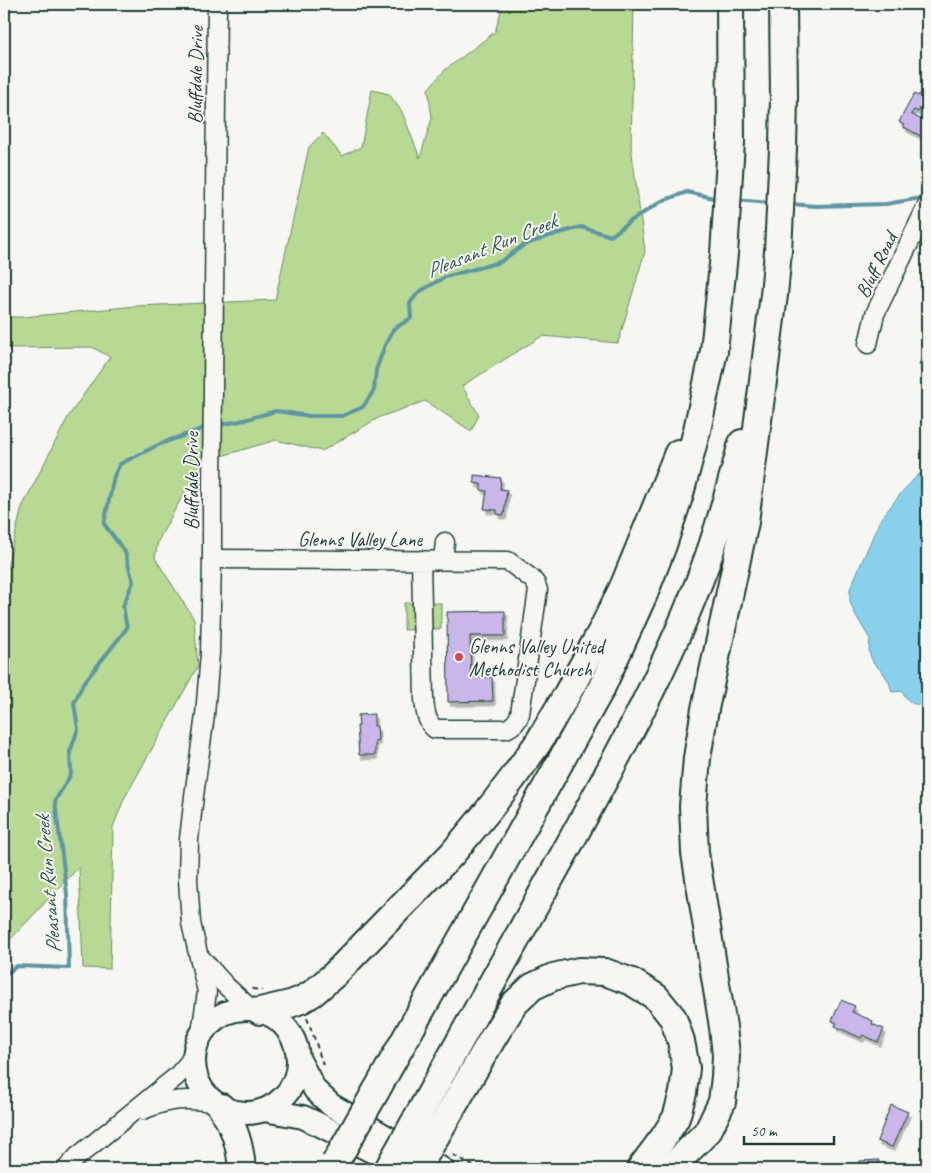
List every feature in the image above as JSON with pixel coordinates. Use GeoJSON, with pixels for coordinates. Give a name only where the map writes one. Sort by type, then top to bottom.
{"type":"FeatureCollection","features":[{"type":"Feature","properties":{"kind":"highway"},"geometry":{"type":"LineString","coordinates":[[333,1166],[601,689],[647,586],[663,545],[680,494],[697,430],[714,351],[724,254],[731,142],[730,4]]}},
{"type":"Feature","properties":{"kind":"highway"},"geometry":{"type":"LineString","coordinates":[[670,1169],[708,1132],[722,1102],[725,1078],[726,1055],[724,1036],[695,853],[693,806],[705,709],[745,522],[774,295],[783,149],[784,4]]}},
{"type":"Feature","properties":{"kind":"highway"},"geometry":{"type":"LineString","coordinates":[[388,1169],[609,772],[662,669],[706,565],[722,514],[753,401],[774,295]]}},
{"type":"Feature","properties":{"kind":"highway"},"geometry":{"type":"LineString","coordinates":[[256,1000],[290,1004],[313,994],[335,974],[452,854],[487,812],[538,743],[602,630],[624,585],[664,484],[707,384]]}},
{"type":"Feature","properties":{"kind":"highway"},"geometry":{"type":"LineString","coordinates":[[417,1169],[514,1004],[532,987],[553,977],[579,971],[605,972],[632,982],[656,997],[673,1018],[681,1041],[686,1068],[683,1093],[676,1118],[640,1169]]}},
{"type":"Feature","properties":{"kind":"highway"},"geometry":{"type":"LineString","coordinates":[[217,1104],[230,1120],[235,1131],[242,1169]]}},
{"type":"Feature","properties":{"kind":"main road"},"geometry":{"type":"LineString","coordinates":[[299,1060],[296,1076],[289,1090],[278,1102],[264,1110],[250,1113],[235,1112],[217,1104],[204,1092],[197,1079],[194,1065],[198,1042],[211,1022],[223,1014],[256,1000],[288,1029],[296,1044],[299,1060],[315,1090],[331,1106],[442,1169]]}},
{"type":"Feature","properties":{"kind":"main road"},"geometry":{"type":"LineString","coordinates":[[264,1110],[303,1117],[407,1169]]}},
{"type":"Feature","properties":{"kind":"street","name":"Bluffdale Drive"},"geometry":{"type":"LineString","coordinates":[[66,1169],[77,1157],[177,1076],[189,1062],[198,1042],[207,992],[191,923],[188,880],[189,839],[206,715],[210,653],[217,4]]}},
{"type":"Feature","properties":{"kind":"street","name":"Bluff Road"},"geometry":{"type":"LineString","coordinates":[[868,344],[875,314],[927,206]]}},
{"type":"Feature","properties":{"kind":"street"},"geometry":{"type":"LineString","coordinates":[[443,560],[445,542]]}},
{"type":"Feature","properties":{"kind":"street","name":"Glenns Valley Lane"},"geometry":{"type":"LineString","coordinates":[[212,559],[443,560],[508,561],[532,579],[538,590],[520,714],[513,726],[506,729],[435,729],[431,726],[424,699],[421,560]]}},
{"type":"Feature","properties":{"kind":"street","name":"Bluffdale Drive"},"geometry":{"type":"LineString","coordinates":[[198,955],[225,985],[256,1000]]}},
{"type":"Feature","properties":{"kind":"street","name":"Bluffdale Drive"},"geometry":{"type":"LineString","coordinates":[[126,1117],[168,1101],[184,1099],[217,1104]]}},
{"type":"Feature","properties":{"kind":"green space"},"geometry":{"type":"Polygon","coordinates":[[[503,4],[634,4],[631,146],[645,251],[618,343],[542,336],[462,386],[479,415],[471,431],[425,401],[380,417],[322,451],[276,440],[201,462],[158,541],[155,558],[194,619],[198,666],[124,799],[113,827],[110,969],[83,968],[79,867],[4,946],[4,580],[22,507],[68,417],[110,357],[92,347],[4,348],[4,317],[24,317],[136,306],[275,300],[309,147],[323,133],[342,156],[361,147],[372,90],[389,94],[402,112],[420,158],[432,118],[428,89],[445,70],[495,32],[503,4]]]}},
{"type":"Feature","properties":{"kind":"green space"},"geometry":{"type":"Polygon","coordinates":[[[404,603],[441,603],[441,629],[404,630],[404,603]]]}},
{"type":"Feature","properties":{"kind":"water"},"geometry":{"type":"Polygon","coordinates":[[[927,469],[927,705],[918,705],[907,699],[902,691],[892,692],[884,674],[873,662],[869,652],[870,639],[850,602],[850,589],[880,520],[902,492],[917,476],[927,469]]]}},
{"type":"Feature","properties":{"kind":"building"},"geometry":{"type":"Polygon","coordinates":[[[914,94],[918,96],[919,94],[926,98],[918,112],[914,110],[911,114],[927,123],[926,139],[904,127],[899,122],[914,94]]]}},
{"type":"Feature","properties":{"kind":"building"},"geometry":{"type":"Polygon","coordinates":[[[927,348],[927,369],[919,364],[927,348]]]}},
{"type":"Feature","properties":{"kind":"building"},"geometry":{"type":"Polygon","coordinates":[[[474,475],[501,478],[500,489],[507,490],[504,515],[497,514],[497,510],[484,509],[487,491],[481,490],[481,484],[474,483],[474,475]]]}},
{"type":"Feature","properties":{"kind":"building","name":"Glenns Valley United Methodist Church"},"geometry":{"type":"Polygon","coordinates":[[[505,611],[505,636],[470,636],[471,677],[492,677],[493,701],[448,702],[447,612],[505,611]]]}},
{"type":"Feature","properties":{"kind":"building"},"geometry":{"type":"Polygon","coordinates":[[[374,714],[374,726],[377,726],[378,740],[375,741],[375,755],[359,755],[358,715],[374,714]]]}},
{"type":"Feature","properties":{"kind":"building"},"geometry":{"type":"Polygon","coordinates":[[[841,1000],[855,1006],[852,1012],[873,1021],[872,1024],[884,1029],[878,1042],[863,1035],[861,1038],[835,1026],[837,1023],[832,1021],[841,1000]]]}},
{"type":"Feature","properties":{"kind":"building"},"geometry":{"type":"Polygon","coordinates":[[[891,1105],[908,1112],[892,1147],[877,1141],[891,1105]]]}},
{"type":"Feature","properties":{"kind":"building"},"geometry":{"type":"Polygon","coordinates":[[[879,1160],[879,1169],[860,1169],[860,1161],[879,1160]]]}},
{"type":"Feature","properties":{"kind":"waterway","name":"Pleasant Run Creek"},"geometry":{"type":"LineString","coordinates":[[219,425],[276,411],[309,416],[342,416],[363,407],[374,390],[376,370],[385,345],[394,329],[411,318],[410,303],[419,292],[445,277],[500,262],[524,245],[549,236],[581,227],[611,236],[662,201],[687,192],[718,199]]}},
{"type":"Feature","properties":{"kind":"waterway","name":"Pleasant Run Creek"},"geometry":{"type":"LineString","coordinates":[[790,204],[816,206],[886,204],[927,197]]}},
{"type":"Feature","properties":{"kind":"waterway","name":"Pleasant Run Creek"},"geometry":{"type":"LineString","coordinates":[[735,200],[771,203]]}},
{"type":"Feature","properties":{"kind":"waterway","name":"Pleasant Run Creek"},"geometry":{"type":"LineString","coordinates":[[4,975],[17,966],[69,968],[67,894],[55,801],[71,774],[70,752],[78,729],[74,703],[83,684],[127,628],[123,606],[133,582],[125,552],[104,524],[114,476],[120,464],[160,444],[207,427]]}},
{"type":"Feature","properties":{"kind":"waterway","name":"Pleasant Run Creek"},"geometry":{"type":"LineString","coordinates":[[4,1111],[4,1121]]}},
{"type":"Feature","properties":{"kind":"place","name":"Glenns Valley United Methodist Church"},"geometry":{"type":"Point","coordinates":[459,657]}}]}
